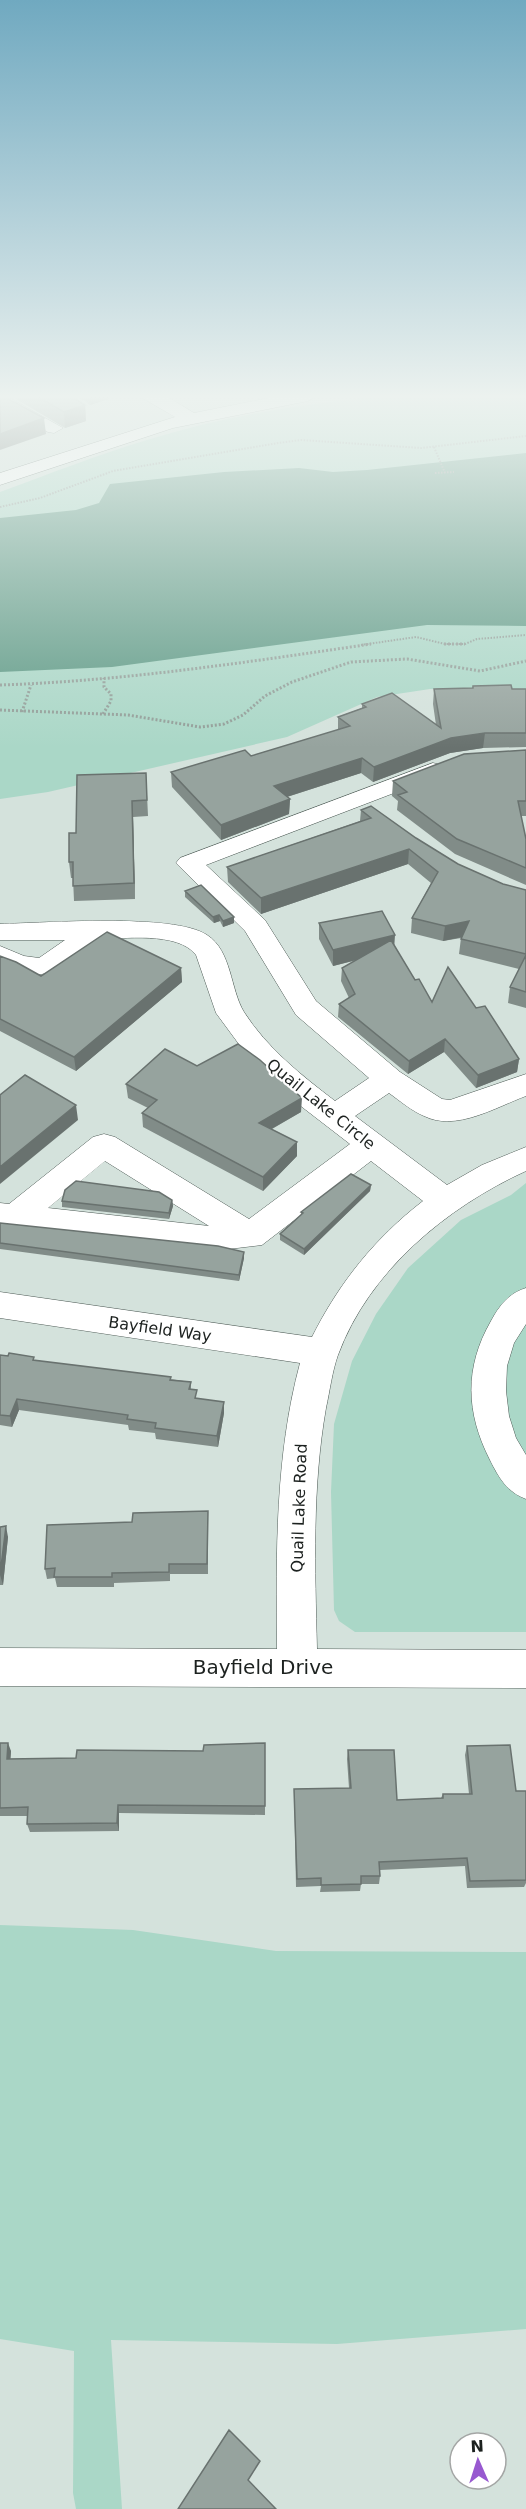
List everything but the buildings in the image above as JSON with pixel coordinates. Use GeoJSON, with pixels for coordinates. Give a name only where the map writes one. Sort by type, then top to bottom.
{"type":"FeatureCollection","features":[{"type":"Feature","properties":{"kind":"street"},"geometry":{"type":"LineString","coordinates":[[458,760],[189,863],[255,926],[306,1008],[389,1079],[435,1109],[450,1111],[465,1108],[526,1084]]}},
{"type":"Feature","properties":{"kind":"street"},"geometry":{"type":"LineString","coordinates":[[360,797],[385,817]]}},
{"type":"Feature","properties":{"kind":"street"},"geometry":{"type":"LineString","coordinates":[[0,955],[29,968],[50,965],[70,953],[89,930]]}},
{"type":"Feature","properties":{"kind":"street","name":"Quail Lake Circle"},"geometry":{"type":"LineString","coordinates":[[0,932],[169,931],[187,935],[200,942],[209,954],[230,1013],[264,1059],[291,1083],[445,1202]]}},
{"type":"Feature","properties":{"kind":"street"},"geometry":{"type":"LineString","coordinates":[[335,1115],[389,1079]]}},
{"type":"Feature","properties":{"kind":"street"},"geometry":{"type":"LineString","coordinates":[[8,1216],[212,1239],[250,1236],[372,1144]]}},
{"type":"Feature","properties":{"kind":"street"},"geometry":{"type":"LineString","coordinates":[[8,1216],[104,1145],[250,1236]]}},
{"type":"Feature","properties":{"kind":"street","name":"Quail Lake Road"},"geometry":{"type":"LineString","coordinates":[[297,1667],[298,1471],[303,1431],[321,1352],[366,1278],[414,1225],[445,1202],[526,1158]]}},
{"type":"Feature","properties":{"kind":"street"},"geometry":{"type":"LineString","coordinates":[[526,1300],[517,1309],[500,1337],[489,1366],[486,1391],[490,1419],[502,1449],[526,1483]]}},
{"type":"Feature","properties":{"kind":"street","name":"Bayfield Way"},"geometry":{"type":"LineString","coordinates":[[0,1305],[321,1352]]}},
{"type":"Feature","properties":{"kind":"street","name":"Bayfield Drive"},"geometry":{"type":"LineString","coordinates":[[0,1666],[526,1669]]}},
{"type":"Feature","properties":{"kind":"path"},"geometry":{"type":"LineString","coordinates":[[0,685],[31,685],[104,678],[218,665],[247,659],[271,659],[416,637],[445,644],[465,644],[477,639],[526,635]]}},
{"type":"Feature","properties":{"kind":"path"},"geometry":{"type":"LineString","coordinates":[[0,710],[103,714],[200,727],[224,724],[243,715],[265,696],[292,682],[351,662],[408,659],[480,671],[526,661]]}},
{"type":"Feature","properties":{"kind":"path"},"geometry":{"type":"LineString","coordinates":[[103,714],[111,701],[111,694],[104,687],[104,678]]}},
{"type":"Feature","properties":{"kind":"path"},"geometry":{"type":"LineString","coordinates":[[22,712],[31,685]]}},
{"type":"Feature","properties":{"kind":"shaded area"},"geometry":{"type":"Polygon","coordinates":[[[0,513],[526,513],[526,691],[430,689],[377,697],[287,737],[48,792],[0,799],[0,513]]]}},
{"type":"Feature","properties":{"kind":"shaded area"},"geometry":{"type":"Polygon","coordinates":[[[47,513],[526,513],[526,626],[427,625],[112,667],[0,672],[0,518],[47,513]]]}},
{"type":"Feature","properties":{"kind":"shaded area"},"geometry":{"type":"Polygon","coordinates":[[[526,1183],[526,1632],[355,1632],[339,1621],[334,1610],[331,1492],[334,1424],[352,1361],[376,1314],[408,1268],[461,1220],[511,1195],[526,1183]]]}},
{"type":"Feature","properties":{"kind":"shaded area"},"geometry":{"type":"Polygon","coordinates":[[[0,1925],[133,1930],[276,1951],[526,1952],[526,2329],[337,2344],[111,2340],[122,2509],[76,2509],[73,2493],[74,2351],[0,2339],[0,1925]]]}}]}
